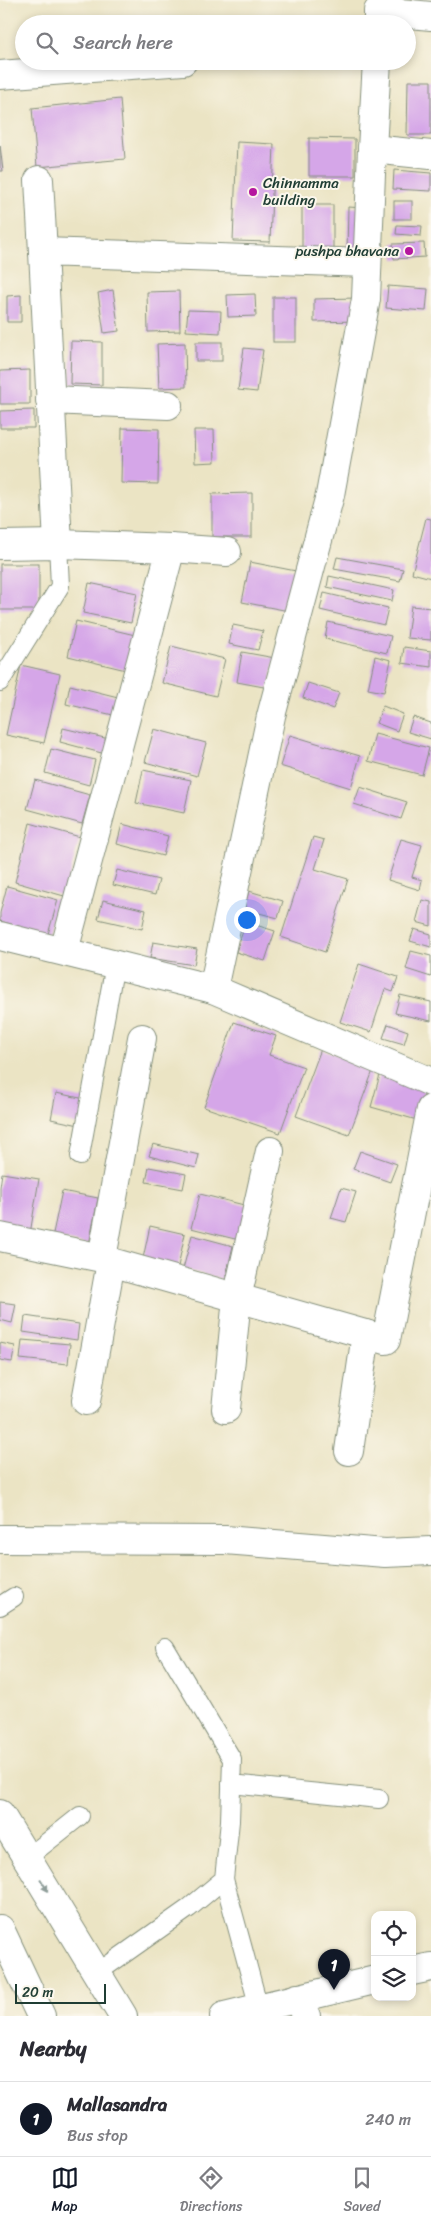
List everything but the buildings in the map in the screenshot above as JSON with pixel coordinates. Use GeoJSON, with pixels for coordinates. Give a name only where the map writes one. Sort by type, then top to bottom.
{"type":"FeatureCollection","features":[{"type":"Feature","properties":{"kind":"street"},"geometry":{"type":"LineString","coordinates":[[378,15],[378,11],[431,16]]}},
{"type":"Feature","properties":{"kind":"street"},"geometry":{"type":"LineString","coordinates":[[0,75],[65,70]]}},
{"type":"Feature","properties":{"kind":"street"},"geometry":{"type":"LineString","coordinates":[[213,990],[271,716],[330,495],[366,299],[376,70]]}},
{"type":"Feature","properties":{"kind":"street"},"geometry":{"type":"LineString","coordinates":[[372,149],[431,155]]}},
{"type":"Feature","properties":{"kind":"street"},"geometry":{"type":"LineString","coordinates":[[39,180],[58,544]]}},
{"type":"Feature","properties":{"kind":"street"},"geometry":{"type":"LineString","coordinates":[[42,252],[367,263]]}},
{"type":"Feature","properties":{"kind":"street"},"geometry":{"type":"LineString","coordinates":[[50,400],[168,405]]}},
{"type":"Feature","properties":{"kind":"street"},"geometry":{"type":"LineString","coordinates":[[0,545],[58,544],[227,552]]}},
{"type":"Feature","properties":{"kind":"street"},"geometry":{"type":"LineString","coordinates":[[64,951],[171,548]]}},
{"type":"Feature","properties":{"kind":"street"},"geometry":{"type":"LineString","coordinates":[[0,936],[213,990],[431,1082]]}},
{"type":"Feature","properties":{"kind":"street"},"geometry":{"type":"LineString","coordinates":[[86,1401],[106,1260],[142,1038]]}},
{"type":"Feature","properties":{"kind":"street"},"geometry":{"type":"LineString","coordinates":[[0,1237],[106,1260],[386,1340],[431,1109]]}},
{"type":"Feature","properties":{"kind":"street"},"geometry":{"type":"LineString","coordinates":[[226,1409],[238,1298],[270,1152]]}},
{"type":"Feature","properties":{"kind":"street"},"geometry":{"type":"LineString","coordinates":[[349,1451],[366,1334]]}},
{"type":"Feature","properties":{"kind":"street"},"geometry":{"type":"LineString","coordinates":[[0,1539],[225,1540],[385,1553],[431,1551]]}},
{"type":"Feature","properties":{"kind":"street"},"geometry":{"type":"LineString","coordinates":[[0,1814],[123,2016]]}},
{"type":"Feature","properties":{"kind":"street"},"geometry":{"type":"LineString","coordinates":[[0,1929],[41,2016]]}},
{"type":"Feature","properties":{"kind":"street"},"geometry":{"type":"LineString","coordinates":[[416,1970],[431,1967]]}},
{"type":"Feature","properties":{"kind":"street"},"geometry":{"type":"LineString","coordinates":[[224,2016],[259,2008],[302,2007],[371,1981]]}},
{"type":"Feature","properties":{"kind":"lane"},"geometry":{"type":"LineString","coordinates":[[0,682],[60,586],[58,544]]}},
{"type":"Feature","properties":{"kind":"lane"},"geometry":{"type":"LineString","coordinates":[[80,1156],[115,964]]}},
{"type":"Feature","properties":{"kind":"lane"},"geometry":{"type":"LineString","coordinates":[[165,1646],[232,1758],[230,1821],[224,1879],[259,2008]]}},
{"type":"Feature","properties":{"kind":"lane"},"geometry":{"type":"LineString","coordinates":[[230,1784],[379,1799]]}},
{"type":"Feature","properties":{"kind":"lane"},"geometry":{"type":"LineString","coordinates":[[27,1858],[80,1816]]}},
{"type":"Feature","properties":{"kind":"lane"},"geometry":{"type":"LineString","coordinates":[[97,1973],[189,1908],[224,1879]]}},
{"type":"Feature","properties":{"kind":"place","name":"Chinnamma building"},"geometry":{"type":"Point","coordinates":[253,192]}},
{"type":"Feature","properties":{"kind":"place","name":"pushpa bhavana"},"geometry":{"type":"Point","coordinates":[409,251]}},
{"type":"Feature","properties":{"kind":"place","name":"Mallasandra"},"geometry":{"type":"Point","coordinates":[334,1990]}}]}
